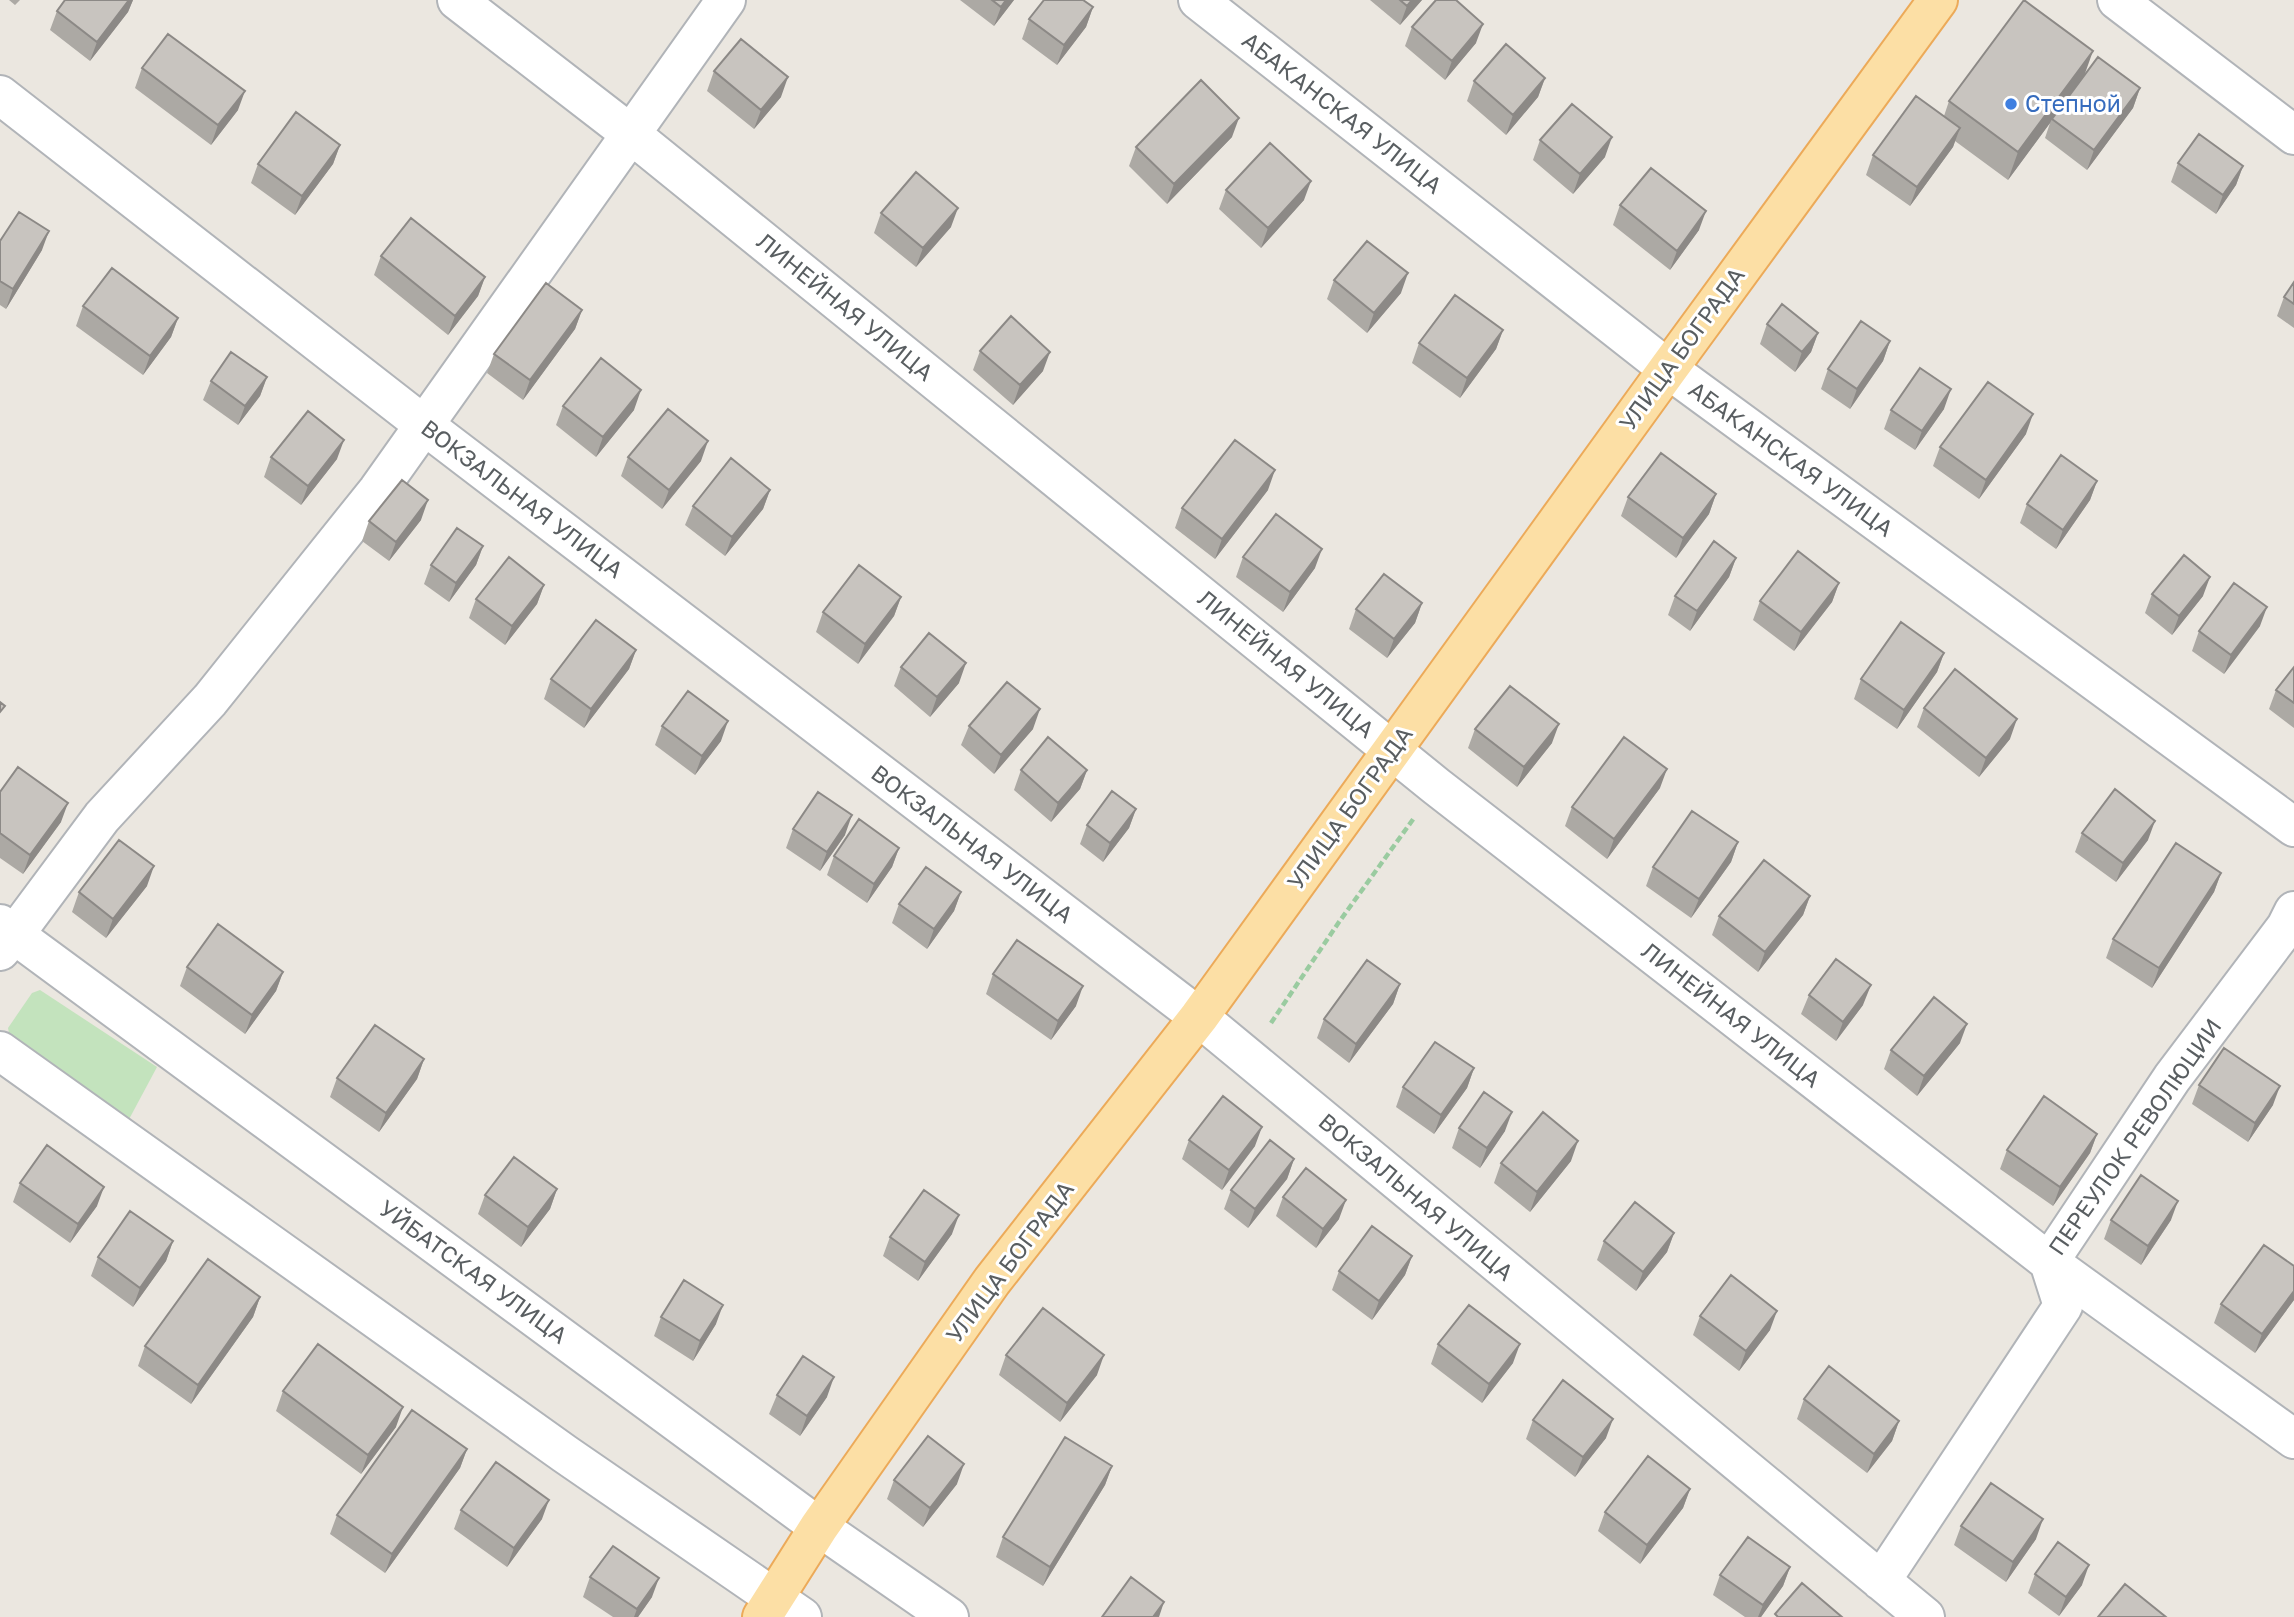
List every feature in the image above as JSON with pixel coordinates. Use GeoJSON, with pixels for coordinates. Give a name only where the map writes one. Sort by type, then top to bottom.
{"type":"FeatureCollection","features":[{"type":"Feature","properties":{"kind":"main road","name":"УЛИЦА БОГРАДА"},"geometry":{"type":"LineString","coordinates":[[779,1611],[819,1527],[992,1281],[1199,1017],[1938,0]]}},
{"type":"Feature","properties":{"kind":"street","name":"ЛИНЕЙНАЯ УЛИЦА"},"geometry":{"type":"LineString","coordinates":[[457,0],[632,135],[1436,786],[2049,1262],[2294,1439]]}},
{"type":"Feature","properties":{"kind":"street"},"geometry":{"type":"LineString","coordinates":[[5,936],[102,817],[210,699],[378,489],[726,0]]}},
{"type":"Feature","properties":{"kind":"street","name":"АБАКАНСКАЯ УЛИЦА"},"geometry":{"type":"LineString","coordinates":[[1198,0],[1668,369],[2294,827]]}},
{"type":"Feature","properties":{"kind":"street"},"geometry":{"type":"LineString","coordinates":[[2117,0],[2294,135]]}},
{"type":"Feature","properties":{"kind":"street","name":"ВОКЗАЛЬНАЯ УЛИЦА"},"geometry":{"type":"LineString","coordinates":[[0,95],[424,425],[1199,1017],[1925,1617]]}},
{"type":"Feature","properties":{"kind":"street","name":"ПЕРЕУЛОК РЕВОЛЮЦИИ"},"geometry":{"type":"LineString","coordinates":[[1881,1581],[2063,1306],[2049,1262],[2172,1078],[2286,928],[2294,911]]}},
{"type":"Feature","properties":{"kind":"street","name":"УЙБАТСКАЯ УЛИЦА"},"geometry":{"type":"LineString","coordinates":[[5,936],[819,1527],[949,1617]]}},
{"type":"Feature","properties":{"kind":"street"},"geometry":{"type":"LineString","coordinates":[[0,1051],[554,1446],[779,1611]]}},
{"type":"Feature","properties":{"kind":"path"},"geometry":{"type":"LineString","coordinates":[[1250,1059],[1287,998],[1436,786]]}},
{"type":"Feature","properties":{"kind":"green space"},"geometry":{"type":"Polygon","coordinates":[[[40,990],[157,1067],[127,1123],[10,1038],[8,1028],[32,993],[40,990]]]}},
{"type":"Feature","properties":{"kind":"building"},"geometry":{"type":"Polygon","coordinates":[[[65,0],[129,0],[97,42],[57,11],[65,0]]]}},
{"type":"Feature","properties":{"kind":"building"},"geometry":{"type":"Polygon","coordinates":[[[992,0],[1006,0],[1001,7],[992,0]]]}},
{"type":"Feature","properties":{"kind":"building"},"geometry":{"type":"Polygon","coordinates":[[[1044,0],[1083,0],[1093,7],[1064,45],[1029,19],[1044,0]]]}},
{"type":"Feature","properties":{"kind":"building"},"geometry":{"type":"Polygon","coordinates":[[[1400,0],[1412,0],[1407,6],[1400,0]]]}},
{"type":"Feature","properties":{"kind":"building"},"geometry":{"type":"Polygon","coordinates":[[[1436,0],[1456,0],[1483,24],[1452,61],[1412,27],[1436,0]]]}},
{"type":"Feature","properties":{"kind":"building","name":"Степной"},"geometry":{"type":"Polygon","coordinates":[[[2024,0],[2093,51],[2018,152],[1949,101],[2024,0]]]}},
{"type":"Feature","properties":{"kind":"building"},"geometry":{"type":"Polygon","coordinates":[[[168,34],[245,91],[218,125],[142,68],[168,34]]]}},
{"type":"Feature","properties":{"kind":"building"},"geometry":{"type":"Polygon","coordinates":[[[741,39],[788,77],[761,110],[714,71],[741,39]]]}},
{"type":"Feature","properties":{"kind":"building"},"geometry":{"type":"Polygon","coordinates":[[[1506,44],[1545,78],[1513,115],[1474,81],[1506,44]]]}},
{"type":"Feature","properties":{"kind":"building"},"geometry":{"type":"Polygon","coordinates":[[[2098,57],[2140,88],[2094,150],[2052,119],[2098,57]]]}},
{"type":"Feature","properties":{"kind":"building"},"geometry":{"type":"Polygon","coordinates":[[[1201,80],[1239,118],[1174,184],[1136,147],[1201,80]]]}},
{"type":"Feature","properties":{"kind":"building"},"geometry":{"type":"Polygon","coordinates":[[[1916,96],[1960,128],[1917,187],[1873,155],[1916,96]]]}},
{"type":"Feature","properties":{"kind":"building"},"geometry":{"type":"Polygon","coordinates":[[[1572,104],[1612,137],[1580,174],[1540,140],[1572,104]]]}},
{"type":"Feature","properties":{"kind":"building"},"geometry":{"type":"Polygon","coordinates":[[[296,112],[340,145],[302,196],[258,164],[296,112]]]}},
{"type":"Feature","properties":{"kind":"building"},"geometry":{"type":"Polygon","coordinates":[[[2199,134],[2243,166],[2223,195],[2178,163],[2199,134]]]}},
{"type":"Feature","properties":{"kind":"building"},"geometry":{"type":"Polygon","coordinates":[[[1270,143],[1311,181],[1268,228],[1226,190],[1270,143]]]}},
{"type":"Feature","properties":{"kind":"building"},"geometry":{"type":"Polygon","coordinates":[[[1651,168],[1706,211],[1677,251],[1620,205],[1651,168]]]}},
{"type":"Feature","properties":{"kind":"building"},"geometry":{"type":"Polygon","coordinates":[[[916,172],[958,208],[923,248],[881,213],[916,172]]]}},
{"type":"Feature","properties":{"kind":"building"},"geometry":{"type":"Polygon","coordinates":[[[19,212],[49,231],[13,289],[0,281],[0,241],[19,212]]]}},
{"type":"Feature","properties":{"kind":"building"},"geometry":{"type":"Polygon","coordinates":[[[411,218],[485,277],[455,316],[381,256],[411,218]]]}},
{"type":"Feature","properties":{"kind":"building"},"geometry":{"type":"Polygon","coordinates":[[[1367,241],[1408,273],[1374,313],[1334,280],[1367,241]]]}},
{"type":"Feature","properties":{"kind":"building"},"geometry":{"type":"Polygon","coordinates":[[[112,268],[178,318],[150,356],[83,306],[112,268]]]}},
{"type":"Feature","properties":{"kind":"building"},"geometry":{"type":"Polygon","coordinates":[[[2294,282],[2294,304],[2284,297],[2294,282]]]}},
{"type":"Feature","properties":{"kind":"building"},"geometry":{"type":"Polygon","coordinates":[[[546,283],[582,310],[530,380],[494,354],[546,283]]]}},
{"type":"Feature","properties":{"kind":"building"},"geometry":{"type":"Polygon","coordinates":[[[1455,295],[1503,330],[1467,378],[1419,343],[1455,295]]]}},
{"type":"Feature","properties":{"kind":"building"},"geometry":{"type":"Polygon","coordinates":[[[1782,304],[1818,333],[1802,352],[1767,324],[1782,304]]]}},
{"type":"Feature","properties":{"kind":"building"},"geometry":{"type":"Polygon","coordinates":[[[1011,316],[1050,352],[1020,385],[980,351],[1011,316]]]}},
{"type":"Feature","properties":{"kind":"building"},"geometry":{"type":"Polygon","coordinates":[[[1861,321],[1890,341],[1857,389],[1828,369],[1861,321]]]}},
{"type":"Feature","properties":{"kind":"building"},"geometry":{"type":"Polygon","coordinates":[[[231,352],[267,377],[245,406],[211,381],[231,352]]]}},
{"type":"Feature","properties":{"kind":"building"},"geometry":{"type":"Polygon","coordinates":[[[601,358],[641,390],[603,437],[563,406],[601,358]]]}},
{"type":"Feature","properties":{"kind":"building"},"geometry":{"type":"Polygon","coordinates":[[[1920,368],[1951,389],[1922,431],[1891,410],[1920,368]]]}},
{"type":"Feature","properties":{"kind":"building"},"geometry":{"type":"Polygon","coordinates":[[[1988,382],[2033,414],[1986,480],[1940,447],[1988,382]]]}},
{"type":"Feature","properties":{"kind":"building"},"geometry":{"type":"Polygon","coordinates":[[[668,409],[708,441],[669,490],[628,457],[668,409]]]}},
{"type":"Feature","properties":{"kind":"building"},"geometry":{"type":"Polygon","coordinates":[[[308,411],[344,440],[308,486],[271,457],[308,411]]]}},
{"type":"Feature","properties":{"kind":"building"},"geometry":{"type":"Polygon","coordinates":[[[1235,440],[1275,470],[1222,539],[1182,508],[1235,440]]]}},
{"type":"Feature","properties":{"kind":"building"},"geometry":{"type":"Polygon","coordinates":[[[1661,453],[1716,494],[1683,538],[1628,497],[1661,453]]]}},
{"type":"Feature","properties":{"kind":"building"},"geometry":{"type":"Polygon","coordinates":[[[2061,455],[2097,481],[2063,530],[2027,504],[2061,455]]]}},
{"type":"Feature","properties":{"kind":"building"},"geometry":{"type":"Polygon","coordinates":[[[731,458],[770,490],[732,537],[693,506],[731,458]]]}},
{"type":"Feature","properties":{"kind":"building"},"geometry":{"type":"Polygon","coordinates":[[[402,480],[428,500],[396,542],[369,521],[402,480]]]}},
{"type":"Feature","properties":{"kind":"building"},"geometry":{"type":"Polygon","coordinates":[[[1276,514],[1322,549],[1290,592],[1243,557],[1276,514]]]}},
{"type":"Feature","properties":{"kind":"building"},"geometry":{"type":"Polygon","coordinates":[[[457,528],[483,546],[456,583],[431,565],[457,528]]]}},
{"type":"Feature","properties":{"kind":"building"},"geometry":{"type":"Polygon","coordinates":[[[1714,541],[1736,558],[1697,611],[1675,596],[1714,541]]]}},
{"type":"Feature","properties":{"kind":"building"},"geometry":{"type":"Polygon","coordinates":[[[1798,551],[1839,583],[1801,632],[1760,601],[1798,551]]]}},
{"type":"Feature","properties":{"kind":"building"},"geometry":{"type":"Polygon","coordinates":[[[2184,555],[2210,577],[2179,616],[2152,594],[2184,555]]]}},
{"type":"Feature","properties":{"kind":"building"},"geometry":{"type":"Polygon","coordinates":[[[509,557],[544,585],[512,626],[476,599],[509,557]]]}},
{"type":"Feature","properties":{"kind":"building"},"geometry":{"type":"Polygon","coordinates":[[[859,565],[901,597],[865,644],[823,612],[859,565]]]}},
{"type":"Feature","properties":{"kind":"building"},"geometry":{"type":"Polygon","coordinates":[[[1384,574],[1422,603],[1394,639],[1356,609],[1384,574]]]}},
{"type":"Feature","properties":{"kind":"building"},"geometry":{"type":"Polygon","coordinates":[[[2234,583],[2267,607],[2231,655],[2199,631],[2234,583]]]}},
{"type":"Feature","properties":{"kind":"building"},"geometry":{"type":"Polygon","coordinates":[[[596,620],[636,650],[591,709],[551,679],[596,620]]]}},
{"type":"Feature","properties":{"kind":"building"},"geometry":{"type":"Polygon","coordinates":[[[1901,622],[1944,653],[1904,710],[1861,679],[1901,622]]]}},
{"type":"Feature","properties":{"kind":"building"},"geometry":{"type":"Polygon","coordinates":[[[929,633],[966,663],[937,697],[901,667],[929,633]]]}},
{"type":"Feature","properties":{"kind":"building"},"geometry":{"type":"Polygon","coordinates":[[[2294,667],[2294,703],[2276,690],[2294,667]]]}},
{"type":"Feature","properties":{"kind":"building"},"geometry":{"type":"Polygon","coordinates":[[[1955,669],[2017,719],[1986,758],[1924,708],[1955,669]]]}},
{"type":"Feature","properties":{"kind":"building"},"geometry":{"type":"Polygon","coordinates":[[[1007,682],[1040,709],[1001,755],[969,726],[1007,682]]]}},
{"type":"Feature","properties":{"kind":"building"},"geometry":{"type":"Polygon","coordinates":[[[1510,686],[1559,724],[1524,767],[1475,729],[1510,686]]]}},
{"type":"Feature","properties":{"kind":"building"},"geometry":{"type":"Polygon","coordinates":[[[688,691],[728,721],[702,756],[662,726],[688,691]]]}},
{"type":"Feature","properties":{"kind":"building"},"geometry":{"type":"Polygon","coordinates":[[[1048,737],[1087,770],[1058,803],[1021,770],[1048,737]]]}},
{"type":"Feature","properties":{"kind":"building"},"geometry":{"type":"Polygon","coordinates":[[[1624,737],[1667,769],[1614,839],[1572,807],[1624,737]]]}},
{"type":"Feature","properties":{"kind":"building"},"geometry":{"type":"Polygon","coordinates":[[[18,767],[68,803],[30,855],[0,833],[0,792],[18,767]]]}},
{"type":"Feature","properties":{"kind":"building"},"geometry":{"type":"Polygon","coordinates":[[[2115,789],[2155,821],[2123,863],[2082,833],[2115,789]]]}},
{"type":"Feature","properties":{"kind":"building"},"geometry":{"type":"Polygon","coordinates":[[[1112,791],[1136,809],[1110,843],[1087,825],[1112,791]]]}},
{"type":"Feature","properties":{"kind":"building"},"geometry":{"type":"Polygon","coordinates":[[[818,792],[852,815],[827,852],[793,829],[818,792]]]}},
{"type":"Feature","properties":{"kind":"building"},"geometry":{"type":"Polygon","coordinates":[[[1692,811],[1738,842],[1699,899],[1653,867],[1692,811]]]}},
{"type":"Feature","properties":{"kind":"building"},"geometry":{"type":"Polygon","coordinates":[[[859,819],[899,848],[874,884],[834,856],[859,819]]]}},
{"type":"Feature","properties":{"kind":"building"},"geometry":{"type":"Polygon","coordinates":[[[119,840],[154,866],[113,919],[79,892],[119,840]]]}},
{"type":"Feature","properties":{"kind":"building"},"geometry":{"type":"Polygon","coordinates":[[[2176,843],[2221,873],[2159,968],[2113,939],[2176,843]]]}},
{"type":"Feature","properties":{"kind":"building"},"geometry":{"type":"Polygon","coordinates":[[[1764,860],[1810,896],[1765,952],[1719,916],[1764,860]]]}},
{"type":"Feature","properties":{"kind":"building"},"geometry":{"type":"Polygon","coordinates":[[[926,867],[961,892],[934,929],[899,904],[926,867]]]}},
{"type":"Feature","properties":{"kind":"building"},"geometry":{"type":"Polygon","coordinates":[[[218,924],[283,972],[252,1015],[187,967],[218,924]]]}},
{"type":"Feature","properties":{"kind":"building"},"geometry":{"type":"Polygon","coordinates":[[[1017,940],[1083,986],[1058,1021],[993,974],[1017,940]]]}},
{"type":"Feature","properties":{"kind":"building"},"geometry":{"type":"Polygon","coordinates":[[[1836,959],[1871,985],[1843,1022],[1809,995],[1836,959]]]}},
{"type":"Feature","properties":{"kind":"building"},"geometry":{"type":"Polygon","coordinates":[[[1367,960],[1400,984],[1356,1044],[1324,1019],[1367,960]]]}},
{"type":"Feature","properties":{"kind":"building"},"geometry":{"type":"Polygon","coordinates":[[[1934,997],[1967,1024],[1924,1076],[1891,1050],[1934,997]]]}},
{"type":"Feature","properties":{"kind":"building"},"geometry":{"type":"Polygon","coordinates":[[[375,1025],[424,1059],[386,1113],[337,1078],[375,1025]]]}},
{"type":"Feature","properties":{"kind":"building"},"geometry":{"type":"Polygon","coordinates":[[[1435,1042],[1474,1068],[1441,1115],[1403,1087],[1435,1042]]]}},
{"type":"Feature","properties":{"kind":"building"},"geometry":{"type":"Polygon","coordinates":[[[2224,1048],[2280,1086],[2255,1123],[2199,1085],[2224,1048]]]}},
{"type":"Feature","properties":{"kind":"building"},"geometry":{"type":"Polygon","coordinates":[[[1484,1092],[1512,1112],[1487,1148],[1459,1128],[1484,1092]]]}},
{"type":"Feature","properties":{"kind":"building"},"geometry":{"type":"Polygon","coordinates":[[[1223,1096],[1262,1127],[1229,1170],[1189,1140],[1223,1096]]]}},
{"type":"Feature","properties":{"kind":"building"},"geometry":{"type":"Polygon","coordinates":[[[2044,1096],[2097,1134],[2060,1187],[2007,1150],[2044,1096]]]}},
{"type":"Feature","properties":{"kind":"building"},"geometry":{"type":"Polygon","coordinates":[[[1543,1112],[1578,1141],[1537,1192],[1501,1163],[1543,1112]]]}},
{"type":"Feature","properties":{"kind":"building"},"geometry":{"type":"Polygon","coordinates":[[[1270,1140],[1294,1159],[1255,1209],[1231,1190],[1270,1140]]]}},
{"type":"Feature","properties":{"kind":"building"},"geometry":{"type":"Polygon","coordinates":[[[47,1145],[104,1187],[78,1224],[20,1183],[47,1145]]]}},
{"type":"Feature","properties":{"kind":"building"},"geometry":{"type":"Polygon","coordinates":[[[514,1157],[557,1189],[528,1227],[485,1195],[514,1157]]]}},
{"type":"Feature","properties":{"kind":"building"},"geometry":{"type":"Polygon","coordinates":[[[1306,1168],[1346,1200],[1323,1229],[1283,1197],[1306,1168]]]}},
{"type":"Feature","properties":{"kind":"building"},"geometry":{"type":"Polygon","coordinates":[[[2141,1175],[2178,1201],[2148,1246],[2111,1220],[2141,1175]]]}},
{"type":"Feature","properties":{"kind":"building"},"geometry":{"type":"Polygon","coordinates":[[[924,1190],[959,1215],[925,1262],[890,1237],[924,1190]]]}},
{"type":"Feature","properties":{"kind":"building"},"geometry":{"type":"Polygon","coordinates":[[[1635,1202],[1674,1233],[1643,1272],[1604,1241],[1635,1202]]]}},
{"type":"Feature","properties":{"kind":"building"},"geometry":{"type":"Polygon","coordinates":[[[130,1211],[173,1241],[140,1288],[98,1257],[130,1211]]]}},
{"type":"Feature","properties":{"kind":"building"},"geometry":{"type":"Polygon","coordinates":[[[1372,1226],[1412,1256],[1379,1301],[1339,1271],[1372,1226]]]}},
{"type":"Feature","properties":{"kind":"building"},"geometry":{"type":"Polygon","coordinates":[[[2264,1245],[2294,1266],[2294,1291],[2262,1334],[2221,1304],[2264,1245]]]}},
{"type":"Feature","properties":{"kind":"building"},"geometry":{"type":"Polygon","coordinates":[[[208,1259],[260,1297],[198,1385],[145,1346],[208,1259]]]}},
{"type":"Feature","properties":{"kind":"building"},"geometry":{"type":"Polygon","coordinates":[[[1731,1275],[1777,1311],[1746,1351],[1700,1316],[1731,1275]]]}},
{"type":"Feature","properties":{"kind":"building"},"geometry":{"type":"Polygon","coordinates":[[[684,1280],[723,1305],[700,1341],[661,1317],[684,1280]]]}},
{"type":"Feature","properties":{"kind":"building"},"geometry":{"type":"Polygon","coordinates":[[[1469,1305],[1520,1344],[1489,1384],[1438,1344],[1469,1305]]]}},
{"type":"Feature","properties":{"kind":"building"},"geometry":{"type":"Polygon","coordinates":[[[1043,1308],[1104,1355],[1067,1403],[1006,1355],[1043,1308]]]}},
{"type":"Feature","properties":{"kind":"building"},"geometry":{"type":"Polygon","coordinates":[[[318,1344],[403,1407],[368,1455],[283,1391],[318,1344]]]}},
{"type":"Feature","properties":{"kind":"building"},"geometry":{"type":"Polygon","coordinates":[[[803,1356],[834,1377],[807,1416],[777,1395],[803,1356]]]}},
{"type":"Feature","properties":{"kind":"building"},"geometry":{"type":"Polygon","coordinates":[[[1829,1366],[1899,1421],[1874,1454],[1804,1399],[1829,1366]]]}},
{"type":"Feature","properties":{"kind":"building"},"geometry":{"type":"Polygon","coordinates":[[[1563,1380],[1613,1419],[1583,1457],[1533,1420],[1563,1380]]]}},
{"type":"Feature","properties":{"kind":"building"},"geometry":{"type":"Polygon","coordinates":[[[412,1410],[467,1449],[392,1554],[337,1515],[412,1410]]]}},
{"type":"Feature","properties":{"kind":"building"},"geometry":{"type":"Polygon","coordinates":[[[928,1436],[964,1464],[930,1508],[894,1480],[928,1436]]]}},
{"type":"Feature","properties":{"kind":"building"},"geometry":{"type":"Polygon","coordinates":[[[1065,1437],[1112,1466],[1050,1567],[1003,1537],[1065,1437]]]}},
{"type":"Feature","properties":{"kind":"building"},"geometry":{"type":"Polygon","coordinates":[[[1648,1456],[1690,1489],[1647,1545],[1605,1512],[1648,1456]]]}},
{"type":"Feature","properties":{"kind":"building"},"geometry":{"type":"Polygon","coordinates":[[[496,1462],[549,1500],[514,1548],[461,1510],[496,1462]]]}},
{"type":"Feature","properties":{"kind":"building"},"geometry":{"type":"Polygon","coordinates":[[[1991,1483],[2043,1519],[2013,1562],[1961,1526],[1991,1483]]]}},
{"type":"Feature","properties":{"kind":"building"},"geometry":{"type":"Polygon","coordinates":[[[1748,1537],[1790,1567],[1763,1605],[1720,1575],[1748,1537]]]}},
{"type":"Feature","properties":{"kind":"building"},"geometry":{"type":"Polygon","coordinates":[[[2058,1542],[2089,1565],[2066,1597],[2035,1574],[2058,1542]]]}},
{"type":"Feature","properties":{"kind":"building"},"geometry":{"type":"Polygon","coordinates":[[[613,1546],[659,1578],[637,1609],[590,1577],[613,1546]]]}},
{"type":"Feature","properties":{"kind":"building"},"geometry":{"type":"Polygon","coordinates":[[[1131,1577],[1164,1602],[1153,1617],[1102,1617],[1131,1577]]]}},
{"type":"Feature","properties":{"kind":"building"},"geometry":{"type":"Polygon","coordinates":[[[1802,1583],[1842,1617],[1778,1617],[1775,1614],[1802,1583]]]}},
{"type":"Feature","properties":{"kind":"building"},"geometry":{"type":"Polygon","coordinates":[[[2125,1584],[2166,1617],[2098,1617],[2125,1584]]]}},
{"type":"Feature","properties":{"kind":"place","name":"Степной"},"geometry":{"type":"Point","coordinates":[2011,104]}}]}
